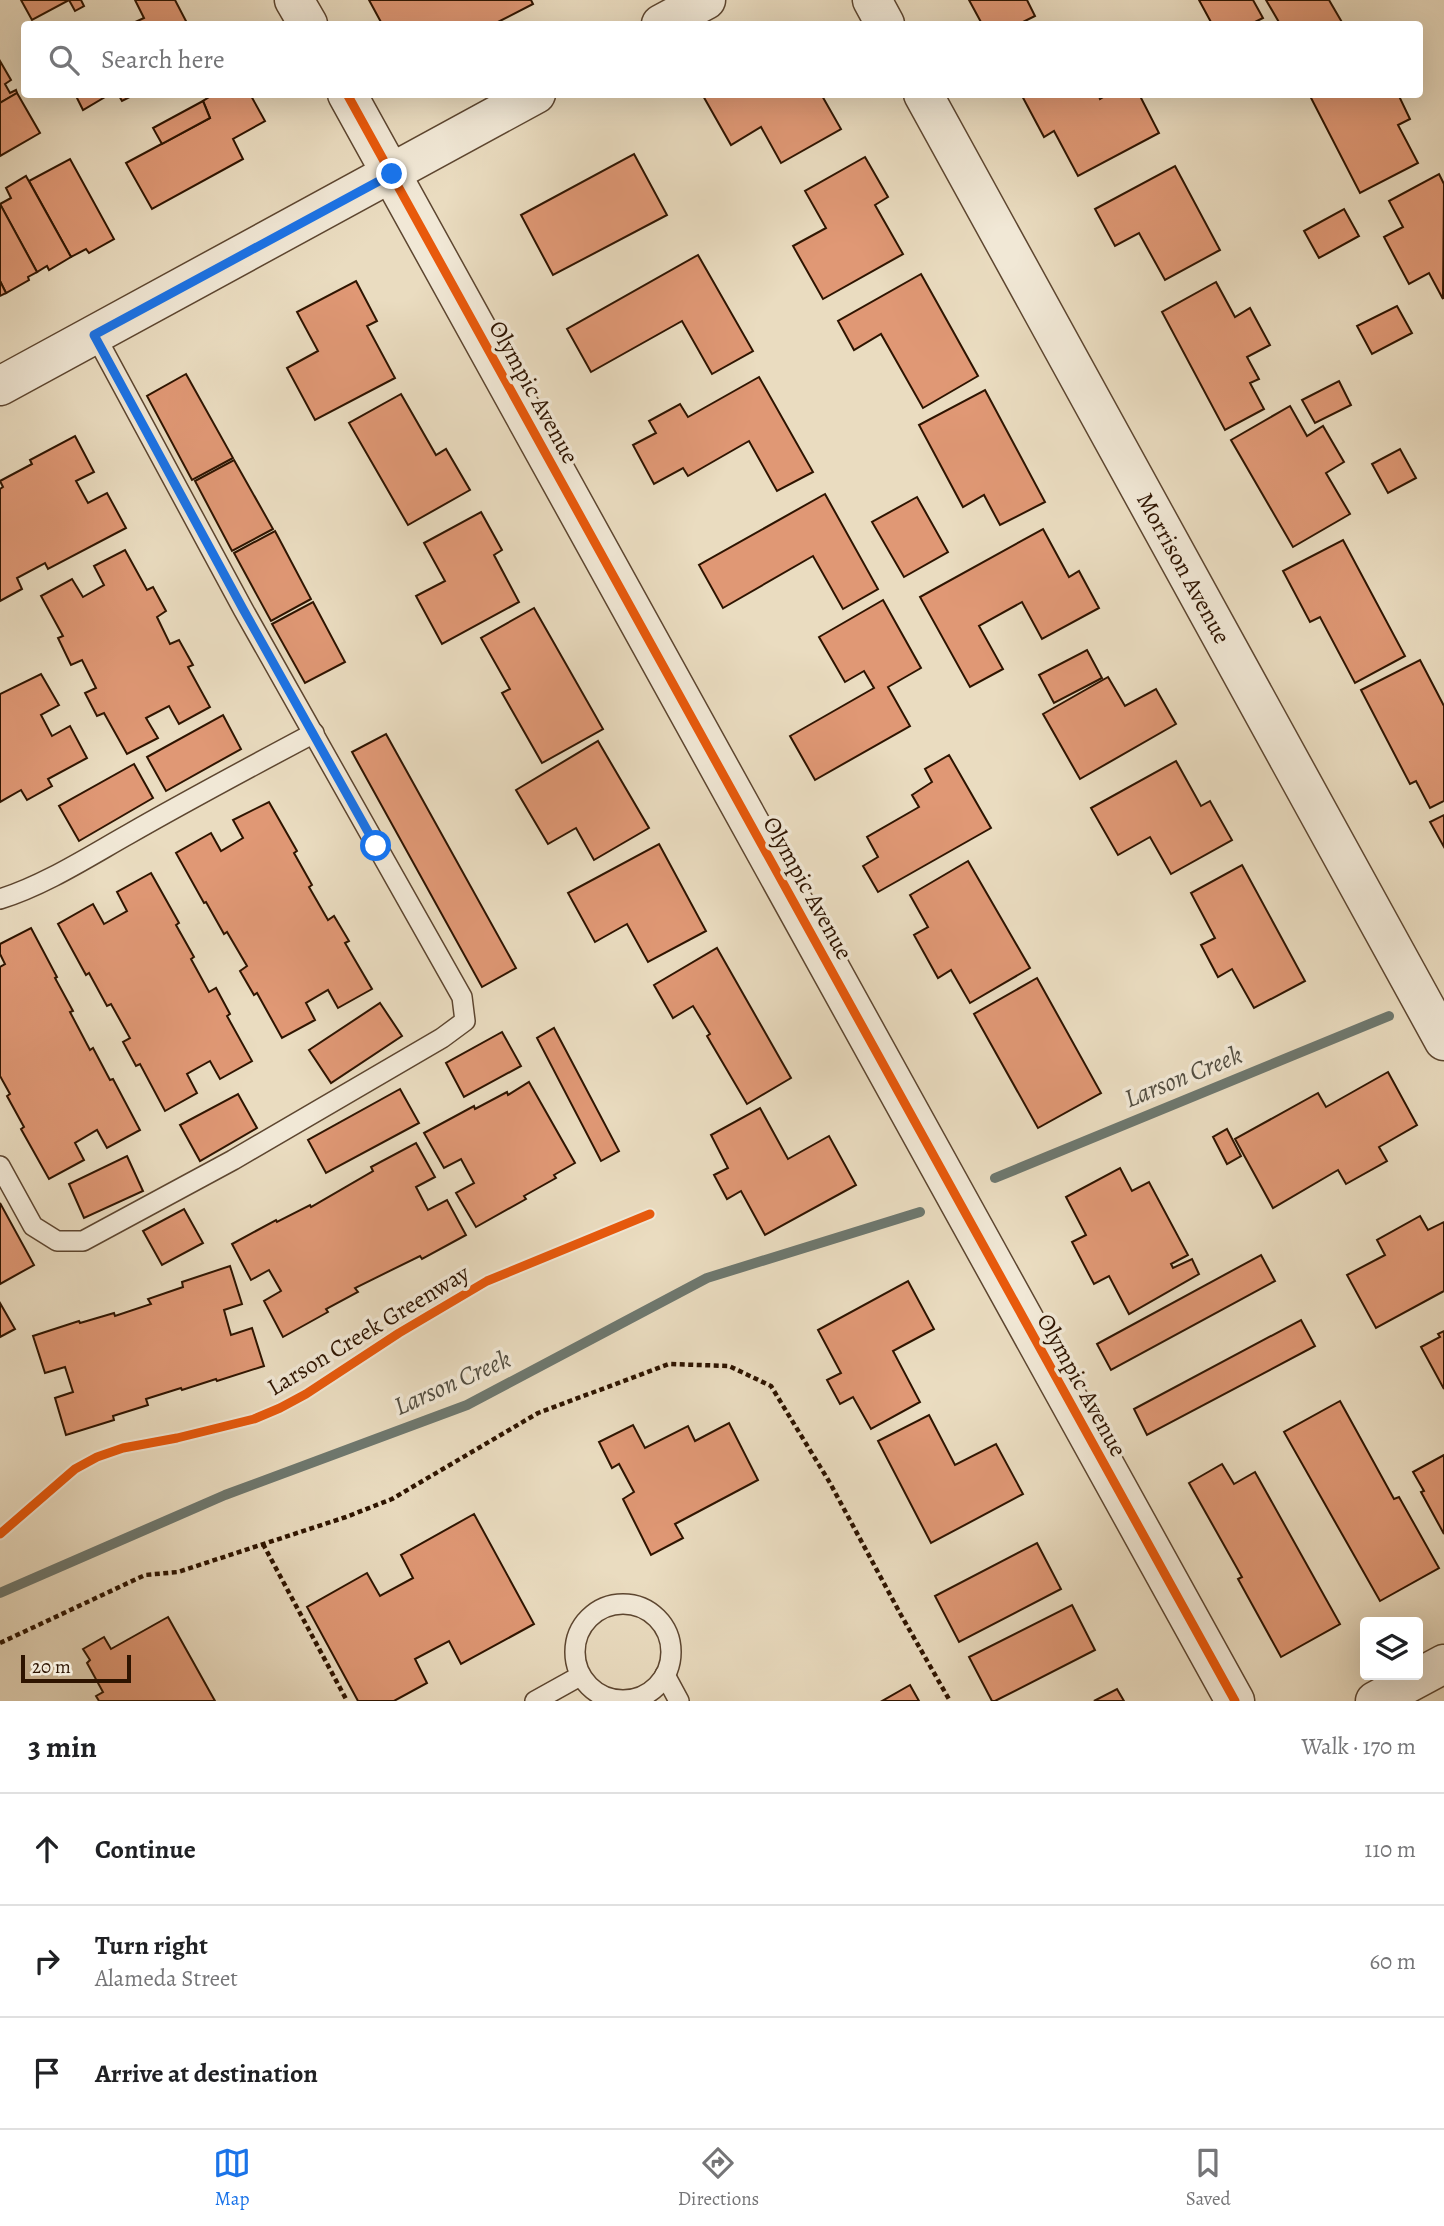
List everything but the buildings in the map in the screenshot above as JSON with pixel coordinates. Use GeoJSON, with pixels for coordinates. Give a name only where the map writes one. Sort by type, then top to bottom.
{"type":"FeatureCollection","features":[{"type":"Feature","properties":{"kind":"street"},"geometry":{"type":"LineString","coordinates":[[294,0],[306,21]]}},
{"type":"Feature","properties":{"kind":"street"},"geometry":{"type":"LineString","coordinates":[[668,21],[706,0]]}},
{"type":"Feature","properties":{"kind":"street"},"geometry":{"type":"LineString","coordinates":[[872,0],[883,21]]}},
{"type":"Feature","properties":{"kind":"street","name":"Olympic Avenue"},"geometry":{"type":"LineString","coordinates":[[349,98],[1234,1701]]}},
{"type":"Feature","properties":{"kind":"street"},"geometry":{"type":"LineString","coordinates":[[0,386],[529,98]]}},
{"type":"Feature","properties":{"kind":"street","name":"Morrison Avenue"},"geometry":{"type":"LineString","coordinates":[[925,98],[1444,1041]]}},
{"type":"Feature","properties":{"kind":"street"},"geometry":{"type":"LineString","coordinates":[[1394,1696],[1444,1664]]}},
{"type":"Feature","properties":{"kind":"lane"},"geometry":{"type":"LineString","coordinates":[[0,1166],[33,1226],[57,1241],[83,1241],[244,1154],[442,1038],[465,1021],[462,997],[243,609],[94,335]]}},
{"type":"Feature","properties":{"kind":"lane"},"geometry":{"type":"LineString","coordinates":[[0,899],[16,894],[87,858],[233,775],[314,733]]}},
{"type":"Feature","properties":{"kind":"lane"},"geometry":{"type":"LineString","coordinates":[[619,1603],[635,1605],[649,1611],[661,1622],[669,1636],[672,1652],[665,1675],[650,1693],[636,1699],[620,1701],[604,1697],[590,1689],[580,1676],[575,1661],[575,1644],[580,1629],[590,1616],[603,1607],[619,1603]]}},
{"type":"Feature","properties":{"kind":"lane"},"geometry":{"type":"LineString","coordinates":[[665,1675],[679,1701]]}},
{"type":"Feature","properties":{"kind":"lane"},"geometry":{"type":"LineString","coordinates":[[535,1701],[580,1676]]}},
{"type":"Feature","properties":{"kind":"path"},"geometry":{"type":"LineString","coordinates":[[0,1643],[145,1576],[178,1572],[393,1499],[538,1413],[669,1364],[729,1366],[771,1386],[830,1483],[950,1701]]}},
{"type":"Feature","properties":{"kind":"path"},"geometry":{"type":"LineString","coordinates":[[264,1544],[347,1701]]}},
{"type":"Feature","properties":{"kind":"waterway","name":"Larson Creek"},"geometry":{"type":"LineString","coordinates":[[995,1178],[1389,1016]]}},
{"type":"Feature","properties":{"kind":"waterway","name":"Larson Creek"},"geometry":{"type":"LineString","coordinates":[[0,1593],[225,1495],[467,1405],[707,1278],[920,1212]]}},
{"type":"Feature","properties":{"kind":"cycle path"},"geometry":{"type":"LineString","coordinates":[[349,98],[1235,1701]]}},
{"type":"Feature","properties":{"kind":"cycle path","name":"Larson Creek Greenway"},"geometry":{"type":"LineString","coordinates":[[0,1534],[75,1469],[97,1457],[123,1448],[254,1419],[280,1408],[487,1281],[650,1214]]}},
{"type":"Feature","properties":{"kind":"route"},"geometry":{"type":"LineString","coordinates":[[376,846],[94,335],[392,174]]}}]}
